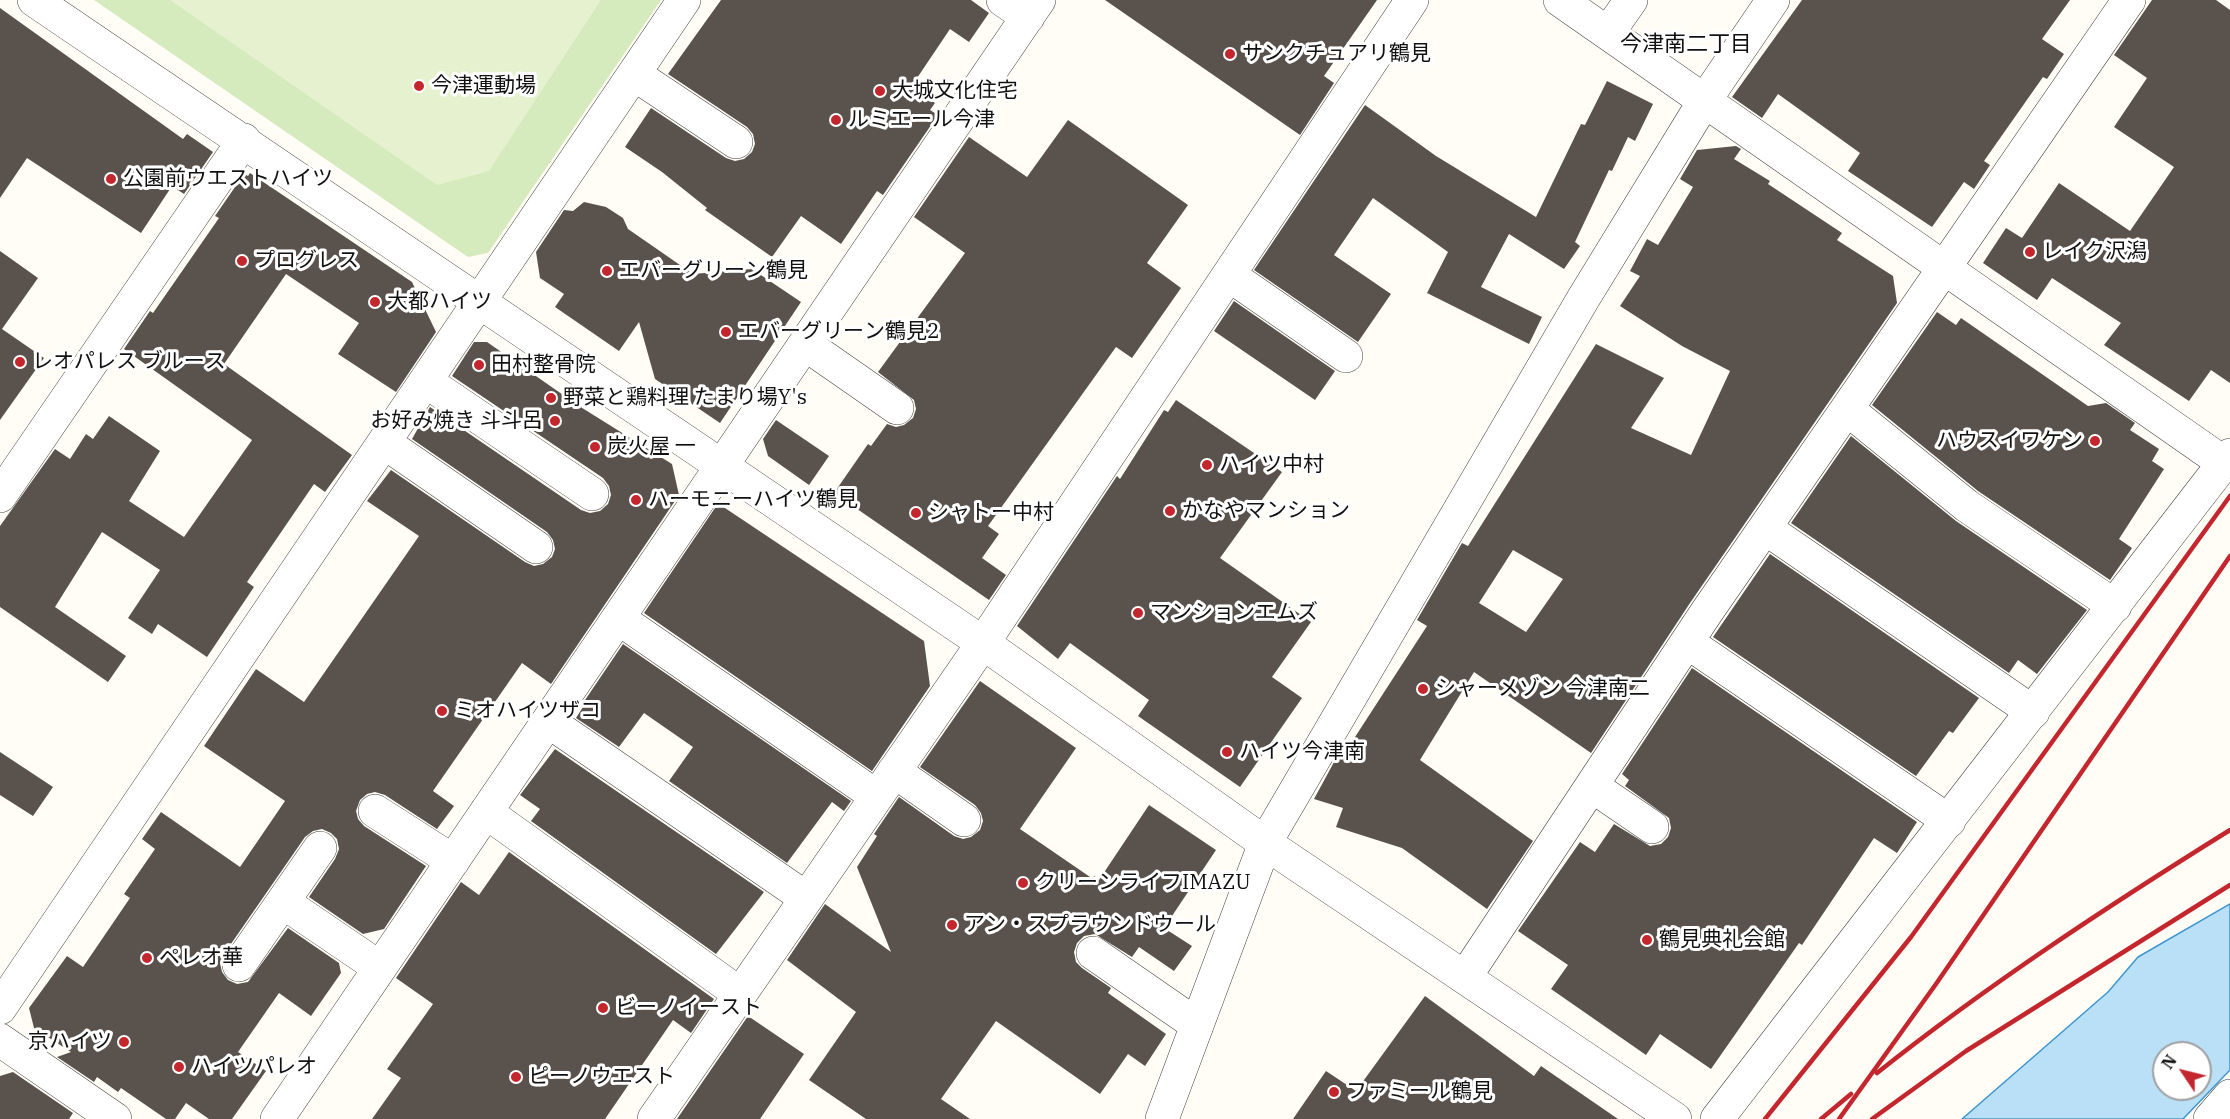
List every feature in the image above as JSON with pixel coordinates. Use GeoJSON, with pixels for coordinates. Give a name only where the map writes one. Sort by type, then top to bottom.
{"type":"FeatureCollection","features":[{"type":"Feature","properties":{"kind":"street"},"geometry":{"type":"LineString","coordinates":[[34,0],[244,140],[983,643],[1265,843],[1675,1119]]}},
{"type":"Feature","properties":{"kind":"street"},"geometry":{"type":"LineString","coordinates":[[0,1008],[386,443],[684,0]]}},
{"type":"Feature","properties":{"kind":"street"},"geometry":{"type":"LineString","coordinates":[[654,1119],[983,643],[1412,0]]}},
{"type":"Feature","properties":{"kind":"street"},"geometry":{"type":"LineString","coordinates":[[1560,0],[1944,269],[2227,459],[1717,1119]]}},
{"type":"Feature","properties":{"kind":"street"},"geometry":{"type":"LineString","coordinates":[[1608,33],[1631,0]]}},
{"type":"Feature","properties":{"kind":"street"},"geometry":{"type":"LineString","coordinates":[[1162,1119],[1265,843],[1583,299],[1705,100],[1773,0]]}},
{"type":"Feature","properties":{"kind":"street"},"geometry":{"type":"LineString","coordinates":[[1466,977],[1687,642],[2129,0]]}},
{"type":"Feature","properties":{"kind":"street"},"geometry":{"type":"LineString","coordinates":[[277,1119],[805,344],[1023,6]]}},
{"type":"Feature","properties":{"kind":"street"},"geometry":{"type":"LineString","coordinates":[[634,74],[736,142]]}},
{"type":"Feature","properties":{"kind":"street"},"geometry":{"type":"LineString","coordinates":[[0,496],[244,140]]}},
{"type":"Feature","properties":{"kind":"street"},"geometry":{"type":"LineString","coordinates":[[1229,275],[1346,356]]}},
{"type":"Feature","properties":{"kind":"street"},"geometry":{"type":"LineString","coordinates":[[805,344],[897,408]]}},
{"type":"Feature","properties":{"kind":"street"},"geometry":{"type":"LineString","coordinates":[[427,382],[592,494]]}},
{"type":"Feature","properties":{"kind":"street"},"geometry":{"type":"LineString","coordinates":[[1847,409],[1967,506],[2115,606]]}},
{"type":"Feature","properties":{"kind":"street"},"geometry":{"type":"LineString","coordinates":[[386,443],[536,547]]}},
{"type":"Feature","properties":{"kind":"street"},"geometry":{"type":"LineString","coordinates":[[1765,528],[2033,712]]}},
{"type":"Feature","properties":{"kind":"street"},"geometry":{"type":"LineString","coordinates":[[618,618],[885,784],[964,820]]}},
{"type":"Feature","properties":{"kind":"street"},"geometry":{"type":"LineString","coordinates":[[1687,642],[1949,821]]}},
{"type":"Feature","properties":{"kind":"street"},"geometry":{"type":"LineString","coordinates":[[548,721],[806,898]]}},
{"type":"Feature","properties":{"kind":"street"},"geometry":{"type":"LineString","coordinates":[[1592,786],[1652,827]]}},
{"type":"Feature","properties":{"kind":"street"},"geometry":{"type":"LineString","coordinates":[[375,811],[453,861]]}},
{"type":"Feature","properties":{"kind":"street"},"geometry":{"type":"LineString","coordinates":[[486,812],[740,994]]}},
{"type":"Feature","properties":{"kind":"street"},"geometry":{"type":"LineString","coordinates":[[239,965],[320,848]]}},
{"type":"Feature","properties":{"kind":"street"},"geometry":{"type":"LineString","coordinates":[[283,902],[380,968]]}},
{"type":"Feature","properties":{"kind":"street"},"geometry":{"type":"LineString","coordinates":[[1093,952],[1197,1025]]}},
{"type":"Feature","properties":{"kind":"street"},"geometry":{"type":"LineString","coordinates":[[0,1040],[115,1119]]}},
{"type":"Feature","properties":{"kind":"street"},"geometry":{"type":"LineString","coordinates":[[2210,1119],[2230,1096]]}},
{"type":"Feature","properties":{"kind":"green space"},"geometry":{"type":"Polygon","coordinates":[[[94,0],[661,0],[488,253],[468,257],[94,0]]]}},
{"type":"Feature","properties":{"kind":"green space","name":"今津運動場"},"geometry":{"type":"Polygon","coordinates":[[[170,0],[601,0],[489,171],[437,185],[170,0]]]}},
{"type":"Feature","properties":{"kind":"water"},"geometry":{"type":"Polygon","coordinates":[[[2230,904],[2230,1070],[2212,1089],[2212,1041],[2152,1041],[2152,1101],[2200,1101],[2183,1119],[1962,1119],[2108,992],[2138,957],[2230,904]]]}},
{"type":"Feature","properties":{"kind":"building"},"geometry":{"type":"Polygon","coordinates":[[[721,0],[971,0],[989,13],[969,42],[950,29],[911,87],[935,103],[930,110],[938,115],[883,195],[877,191],[841,244],[801,216],[772,257],[705,210],[707,208],[662,172],[625,147],[651,108],[726,158],[735,161],[744,159],[752,152],[755,144],[753,134],[747,127],[668,74],[721,0]]]}},
{"type":"Feature","properties":{"kind":"building"},"geometry":{"type":"Polygon","coordinates":[[[1105,0],[1377,0],[1324,76],[1334,83],[1300,135],[1105,0]]]}},
{"type":"Feature","properties":{"kind":"building"},"geometry":{"type":"Polygon","coordinates":[[[1802,0],[2070,0],[2042,39],[2064,54],[2047,79],[2043,77],[1984,161],[1990,165],[1974,189],[1964,182],[1932,227],[1848,171],[1860,153],[1778,94],[1762,118],[1732,97],[1802,0]]]}},
{"type":"Feature","properties":{"kind":"building"},"geometry":{"type":"Polygon","coordinates":[[[2152,0],[2216,0],[2230,10],[2230,383],[2211,370],[2189,401],[2104,345],[2121,323],[2052,278],[2037,300],[1983,263],[2006,228],[2022,238],[2059,183],[2130,231],[2174,167],[2114,127],[2147,78],[2114,55],[2152,0]]]}},
{"type":"Feature","properties":{"kind":"building"},"geometry":{"type":"Polygon","coordinates":[[[0,8],[183,139],[187,134],[213,152],[184,194],[172,186],[141,233],[27,158],[0,198],[0,8]]]}},
{"type":"Feature","properties":{"kind":"building"},"geometry":{"type":"Polygon","coordinates":[[[1607,81],[1653,104],[1635,141],[1628,137],[1612,171],[1609,170],[1575,242],[1580,246],[1564,269],[1509,234],[1481,287],[1542,317],[1529,344],[1427,293],[1448,252],[1373,198],[1334,255],[1391,294],[1358,342],[1254,270],[1365,105],[1436,156],[1536,217],[1581,124],[1585,125],[1607,81]]]}},
{"type":"Feature","properties":{"kind":"building"},"geometry":{"type":"Polygon","coordinates":[[[1068,120],[1188,205],[1147,263],[1181,288],[1132,358],[1116,347],[988,526],[999,534],[982,558],[1006,575],[989,600],[834,493],[868,444],[871,446],[887,424],[896,427],[904,425],[913,418],[916,409],[914,400],[878,372],[965,253],[914,217],[969,137],[1027,177],[1068,120]]]}},
{"type":"Feature","properties":{"kind":"building"},"geometry":{"type":"Polygon","coordinates":[[[1736,146],[1741,149],[1734,159],[1770,181],[1768,184],[1842,233],[1837,240],[1893,276],[1897,303],[1690,603],[1591,753],[1474,672],[1420,760],[1533,841],[1487,909],[1402,848],[1336,827],[1343,808],[1314,799],[1339,753],[1344,754],[1427,626],[1417,620],[1462,543],[1468,546],[1596,344],[1664,378],[1631,428],[1691,455],[1730,371],[1682,346],[1620,306],[1640,276],[1630,271],[1647,239],[1658,245],[1693,187],[1680,179],[1697,150],[1736,146]],[[1513,550],[1479,603],[1526,632],[1563,579],[1513,550]]]}},
{"type":"Feature","properties":{"kind":"building"},"geometry":{"type":"Polygon","coordinates":[[[250,173],[412,282],[436,332],[396,392],[338,354],[359,323],[286,274],[224,364],[352,455],[325,492],[314,484],[247,582],[254,587],[207,657],[158,624],[152,634],[128,618],[160,570],[102,532],[55,607],[126,656],[108,682],[0,607],[0,526],[55,449],[70,459],[86,434],[93,439],[109,416],[160,451],[129,501],[184,537],[252,440],[124,349],[150,311],[153,313],[219,218],[215,216],[244,174],[248,176],[250,173]]]}},
{"type":"Feature","properties":{"kind":"building"},"geometry":{"type":"Polygon","coordinates":[[[584,202],[606,207],[623,218],[628,229],[693,274],[752,269],[801,302],[720,423],[655,379],[639,322],[619,351],[555,307],[564,294],[540,278],[536,252],[564,210],[573,211],[584,202]]]}},
{"type":"Feature","properties":{"kind":"building"},"geometry":{"type":"Polygon","coordinates":[[[0,251],[38,278],[2,329],[44,358],[0,420],[0,251]]]}},
{"type":"Feature","properties":{"kind":"building"},"geometry":{"type":"Polygon","coordinates":[[[1234,301],[1335,371],[1315,400],[1214,331],[1234,301]]]}},
{"type":"Feature","properties":{"kind":"building"},"geometry":{"type":"Polygon","coordinates":[[[1937,312],[1956,325],[1961,318],[2088,406],[2106,403],[2135,423],[2130,430],[2159,449],[2152,461],[2164,469],[2119,539],[2132,548],[2110,580],[1978,491],[1872,405],[1937,312]]]}},
{"type":"Feature","properties":{"kind":"building"},"geometry":{"type":"Polygon","coordinates":[[[474,342],[487,342],[579,406],[672,464],[679,495],[551,684],[522,663],[433,791],[454,806],[437,829],[385,795],[375,792],[367,794],[360,800],[356,811],[358,819],[364,826],[426,866],[384,929],[363,934],[309,897],[335,859],[339,849],[337,839],[322,829],[313,831],[305,837],[224,954],[220,963],[222,972],[228,980],[237,984],[248,982],[288,928],[339,963],[341,973],[311,1016],[279,993],[238,1052],[266,1071],[232,1119],[209,1119],[186,1103],[175,1119],[166,1119],[121,1088],[118,1092],[97,1077],[94,1082],[57,1057],[71,1052],[34,1028],[29,1008],[67,956],[83,967],[130,898],[124,894],[155,849],[142,839],[161,812],[240,867],[285,801],[204,746],[256,669],[304,702],[419,536],[367,501],[391,470],[525,562],[534,566],[543,564],[552,557],[555,549],[553,540],[547,532],[412,439],[430,407],[581,510],[590,513],[600,511],[608,504],[611,495],[609,486],[603,478],[452,376],[474,342]]]}},
{"type":"Feature","properties":{"kind":"building"},"geometry":{"type":"Polygon","coordinates":[[[1176,400],[1282,472],[1220,558],[1311,622],[1272,677],[1302,698],[1240,787],[1138,716],[1149,700],[1070,643],[1058,659],[1017,626],[1117,476],[1120,479],[1164,410],[1168,412],[1176,400]]]}},
{"type":"Feature","properties":{"kind":"building"},"geometry":{"type":"Polygon","coordinates":[[[776,420],[829,456],[809,485],[768,456],[763,439],[776,420]]]}},
{"type":"Feature","properties":{"kind":"building"},"geometry":{"type":"Polygon","coordinates":[[[1851,436],[1956,521],[2087,610],[2037,674],[2018,660],[2009,673],[1791,523],[1851,436]]]}},
{"type":"Feature","properties":{"kind":"building"},"geometry":{"type":"Polygon","coordinates":[[[722,506],[924,641],[930,686],[872,771],[644,613],[715,508],[722,506]]]}},
{"type":"Feature","properties":{"kind":"building"},"geometry":{"type":"Polygon","coordinates":[[[1770,554],[1979,698],[1953,733],[1949,731],[1916,776],[1713,637],[1770,554]]]}},
{"type":"Feature","properties":{"kind":"building"},"geometry":{"type":"Polygon","coordinates":[[[623,644],[851,801],[844,811],[832,802],[787,863],[669,781],[693,747],[644,713],[619,747],[576,718],[583,707],[581,706],[623,644]]]}},
{"type":"Feature","properties":{"kind":"building"},"geometry":{"type":"Polygon","coordinates":[[[1692,668],[1917,822],[1897,853],[1874,838],[1802,945],[1799,943],[1711,1069],[1660,1034],[1646,1055],[1551,989],[1568,965],[1518,931],[1580,842],[1595,852],[1614,824],[1650,846],[1661,844],[1668,837],[1671,828],[1669,818],[1625,786],[1629,780],[1622,774],[1692,668]]]}},
{"type":"Feature","properties":{"kind":"building"},"geometry":{"type":"Polygon","coordinates":[[[980,681],[1076,748],[1020,829],[1093,879],[1094,876],[1099,880],[1149,805],[1216,850],[1164,928],[1192,946],[1174,971],[1139,947],[1132,957],[1095,934],[1084,936],[1077,943],[1074,952],[1076,962],[1111,988],[1108,993],[1166,1034],[1145,1066],[1128,1054],[1100,1094],[996,1021],[941,1099],[970,1119],[866,1119],[809,1080],[856,1012],[787,960],[825,904],[891,952],[857,867],[877,836],[874,834],[899,797],[954,836],[963,839],[971,837],[980,830],[983,821],[975,805],[920,767],[980,681]]]}},
{"type":"Feature","properties":{"kind":"building"},"geometry":{"type":"Polygon","coordinates":[[[555,749],[764,892],[716,954],[531,821],[540,809],[520,795],[555,749]]]}},
{"type":"Feature","properties":{"kind":"building"},"geometry":{"type":"Polygon","coordinates":[[[0,752],[53,787],[33,816],[0,795],[0,752]]]}},
{"type":"Feature","properties":{"kind":"building"},"geometry":{"type":"Polygon","coordinates":[[[509,852],[714,999],[691,1033],[673,1020],[605,1119],[372,1119],[401,1078],[387,1069],[433,1004],[396,978],[461,882],[479,895],[509,852]]]}},
{"type":"Feature","properties":{"kind":"building"},"geometry":{"type":"Polygon","coordinates":[[[1425,996],[1534,1076],[1541,1066],[1618,1119],[1293,1119],[1326,1071],[1356,1091],[1425,996]]]}},
{"type":"Feature","properties":{"kind":"building"},"geometry":{"type":"Polygon","coordinates":[[[748,1016],[804,1054],[760,1119],[677,1119],[748,1016]]]}},
{"type":"Feature","properties":{"kind":"building"},"geometry":{"type":"Polygon","coordinates":[[[13,1072],[73,1113],[69,1119],[0,1119],[0,1076],[13,1072]]]}},
{"type":"Feature","properties":{"kind":"railway"},"geometry":{"type":"LineString","coordinates":[[1765,1119],[1911,937],[2230,496]]}},
{"type":"Feature","properties":{"kind":"railway"},"geometry":{"type":"LineString","coordinates":[[1839,1119],[1936,984],[2230,556]]}},
{"type":"Feature","properties":{"kind":"railway"},"geometry":{"type":"LineString","coordinates":[[1877,1073],[1962,1008],[2050,947],[2230,830]]}},
{"type":"Feature","properties":{"kind":"railway"},"geometry":{"type":"LineString","coordinates":[[1872,1119],[1966,1051],[2230,885]]}},
{"type":"Feature","properties":{"kind":"railway"},"geometry":{"type":"LineString","coordinates":[[1821,1119],[1851,1094]]}},
{"type":"Feature","properties":{"kind":"place","name":"サンクチュアリ鶴見"},"geometry":{"type":"Point","coordinates":[1230,54]}},
{"type":"Feature","properties":{"kind":"place","name":"今津運動場"},"geometry":{"type":"Point","coordinates":[419,86]}},
{"type":"Feature","properties":{"kind":"place","name":"大城文化住宅"},"geometry":{"type":"Point","coordinates":[880,91]}},
{"type":"Feature","properties":{"kind":"place","name":"ルミエール今津"},"geometry":{"type":"Point","coordinates":[836,120]}},
{"type":"Feature","properties":{"kind":"place","name":"公園前ウエストハイツ"},"geometry":{"type":"Point","coordinates":[111,179]}},
{"type":"Feature","properties":{"kind":"place","name":"レイク沢潟"},"geometry":{"type":"Point","coordinates":[2030,252]}},
{"type":"Feature","properties":{"kind":"place","name":"プログレス"},"geometry":{"type":"Point","coordinates":[242,261]}},
{"type":"Feature","properties":{"kind":"place","name":"エバーグリーン鶴見"},"geometry":{"type":"Point","coordinates":[607,271]}},
{"type":"Feature","properties":{"kind":"place","name":"大都ハイツ"},"geometry":{"type":"Point","coordinates":[375,302]}},
{"type":"Feature","properties":{"kind":"place","name":"エバーグリーン鶴見2"},"geometry":{"type":"Point","coordinates":[726,332]}},
{"type":"Feature","properties":{"kind":"place","name":"レオパレス ブルース"},"geometry":{"type":"Point","coordinates":[20,362]}},
{"type":"Feature","properties":{"kind":"place","name":"田村整骨院"},"geometry":{"type":"Point","coordinates":[479,365]}},
{"type":"Feature","properties":{"kind":"place","name":"野菜と鶏料理 たまり場Y's"},"geometry":{"type":"Point","coordinates":[551,398]}},
{"type":"Feature","properties":{"kind":"place","name":"お好み焼き 斗斗呂"},"geometry":{"type":"Point","coordinates":[555,421]}},
{"type":"Feature","properties":{"kind":"place","name":"ハウスイワケン"},"geometry":{"type":"Point","coordinates":[2095,441]}},
{"type":"Feature","properties":{"kind":"place","name":"炭火屋 一"},"geometry":{"type":"Point","coordinates":[595,447]}},
{"type":"Feature","properties":{"kind":"place","name":"ハイツ中村"},"geometry":{"type":"Point","coordinates":[1207,465]}},
{"type":"Feature","properties":{"kind":"place","name":"ハーモニーハイツ鶴見"},"geometry":{"type":"Point","coordinates":[636,500]}},
{"type":"Feature","properties":{"kind":"place","name":"かなやマンション"},"geometry":{"type":"Point","coordinates":[1170,511]}},
{"type":"Feature","properties":{"kind":"place","name":"シャトー中村"},"geometry":{"type":"Point","coordinates":[916,513]}},
{"type":"Feature","properties":{"kind":"place","name":"マンションエムズ"},"geometry":{"type":"Point","coordinates":[1138,613]}},
{"type":"Feature","properties":{"kind":"place","name":"シャーメゾン 今津南二"},"geometry":{"type":"Point","coordinates":[1423,689]}},
{"type":"Feature","properties":{"kind":"place","name":"ミオハイツザコ"},"geometry":{"type":"Point","coordinates":[442,711]}},
{"type":"Feature","properties":{"kind":"place","name":"ハイツ今津南"},"geometry":{"type":"Point","coordinates":[1227,752]}},
{"type":"Feature","properties":{"kind":"place","name":"クリーンライフIMAZU"},"geometry":{"type":"Point","coordinates":[1023,883]}},
{"type":"Feature","properties":{"kind":"place","name":"アン・スプラウンドウール"},"geometry":{"type":"Point","coordinates":[952,925]}},
{"type":"Feature","properties":{"kind":"place","name":"鶴見典礼会館"},"geometry":{"type":"Point","coordinates":[1647,940]}},
{"type":"Feature","properties":{"kind":"place","name":"ペレオ華"},"geometry":{"type":"Point","coordinates":[147,958]}},
{"type":"Feature","properties":{"kind":"place","name":"ビーノイースト"},"geometry":{"type":"Point","coordinates":[603,1008]}},
{"type":"Feature","properties":{"kind":"place","name":"京ハイツ"},"geometry":{"type":"Point","coordinates":[124,1042]}},
{"type":"Feature","properties":{"kind":"place","name":"ハイツパレオ"},"geometry":{"type":"Point","coordinates":[179,1067]}},
{"type":"Feature","properties":{"kind":"place","name":"ピーノウエスト"},"geometry":{"type":"Point","coordinates":[516,1077]}},
{"type":"Feature","properties":{"kind":"place","name":"ファミール鶴見"},"geometry":{"type":"Point","coordinates":[1334,1092]}},
{"type":"Feature","properties":{"kind":"district","name":"今津南二丁目"},"geometry":{"type":"Point","coordinates":[1686,45]}}]}
